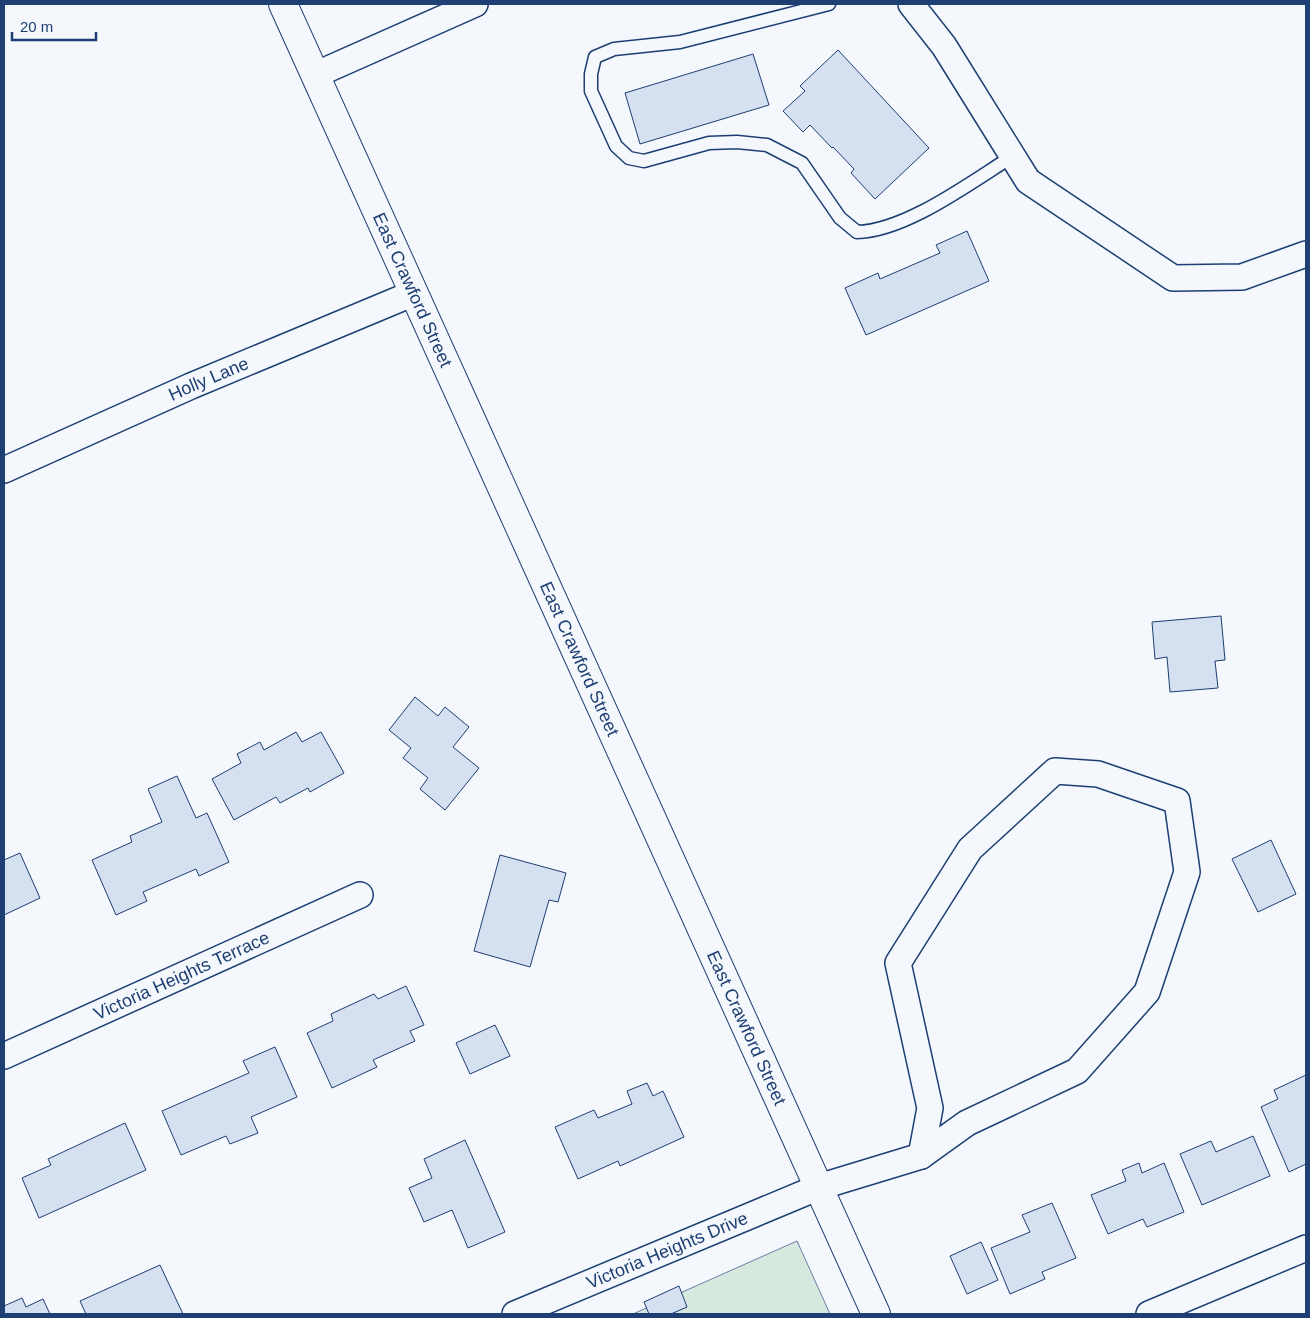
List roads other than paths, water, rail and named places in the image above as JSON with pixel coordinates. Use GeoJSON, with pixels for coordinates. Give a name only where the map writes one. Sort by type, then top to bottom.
{"type":"FeatureCollection","features":[{"type":"Feature","properties":{"kind":"street","name":"East Crawford Street"},"geometry":{"type":"LineString","coordinates":[[283,4],[876,1314]]}},
{"type":"Feature","properties":{"kind":"street"},"geometry":{"type":"LineString","coordinates":[[315,75],[475,4]]}},
{"type":"Feature","properties":{"kind":"street"},"geometry":{"type":"LineString","coordinates":[[911,4],[944,46],[1028,180],[1173,278],[1242,277],[1306,254]]}},
{"type":"Feature","properties":{"kind":"street","name":"Holly Lane"},"geometry":{"type":"LineString","coordinates":[[4,470],[191,386],[414,293]]}},
{"type":"Feature","properties":{"kind":"street","name":"Victoria Heights Drive"},"geometry":{"type":"LineString","coordinates":[[515,1314],[819,1187],[922,1156],[967,1123],[1077,1071],[1147,992],[1187,872],[1177,802],[1098,774],[1055,771],[970,849],[898,963],[930,1108],[922,1156]]}},
{"type":"Feature","properties":{"kind":"street","name":"Victoria Heights Terrace"},"geometry":{"type":"LineString","coordinates":[[4,1056],[360,895]]}},
{"type":"Feature","properties":{"kind":"street"},"geometry":{"type":"LineString","coordinates":[[1149,1314],[1306,1248]]}},
{"type":"Feature","properties":{"kind":"lane"},"geometry":{"type":"LineString","coordinates":[[830,4],[680,42],[614,49],[595,58],[591,74],[591,91],[616,146],[629,158],[644,161],[708,143],[737,142],[767,145],[802,163],[840,218],[857,232],[886,228],[918,214],[1013,156]]}}]}
